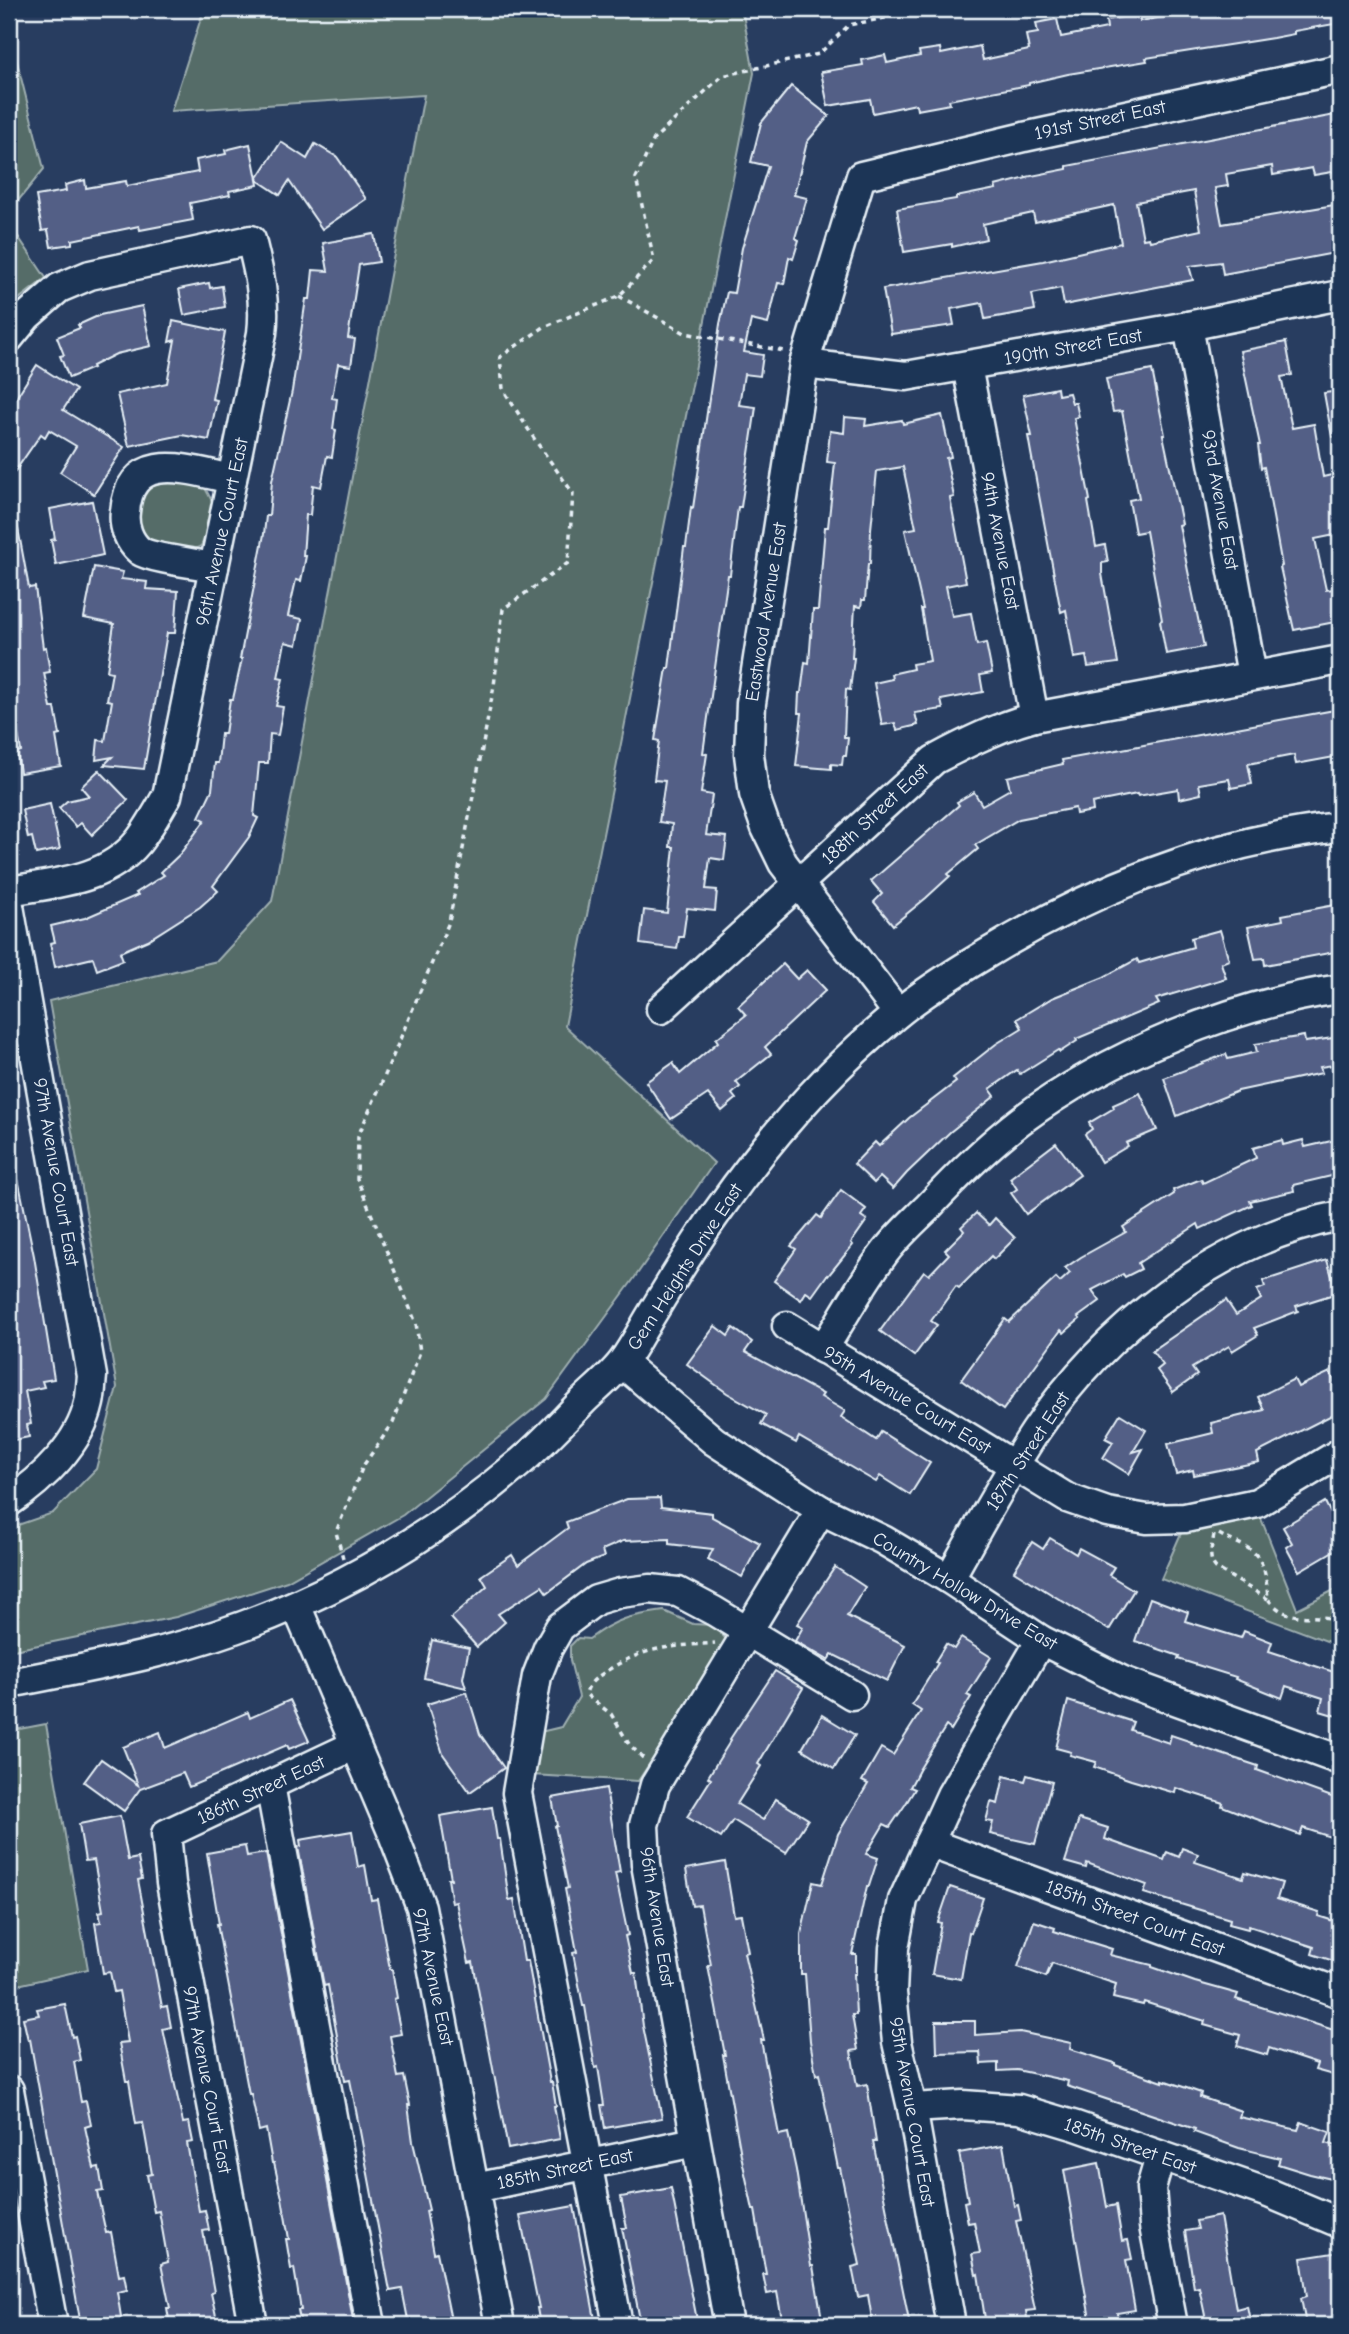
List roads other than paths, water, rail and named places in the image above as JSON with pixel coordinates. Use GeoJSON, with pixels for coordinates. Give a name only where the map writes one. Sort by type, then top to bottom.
{"type":"FeatureCollection","features":[{"type":"Feature","properties":{"kind":"street","name":"191st Street East"},"geometry":{"type":"LineString","coordinates":[[862,176],[1024,136],[1340,69]]}},
{"type":"Feature","properties":{"kind":"street","name":"Eastwood Avenue East"},"geometry":{"type":"LineString","coordinates":[[862,176],[804,364],[751,703],[748,754],[754,794],[766,828],[783,863],[898,1013]]}},
{"type":"Feature","properties":{"kind":"street","name":"96th Avenue Court East"},"geometry":{"type":"LineString","coordinates":[[9,338],[27,316],[59,288],[90,275],[251,240],[262,285],[262,333],[167,796],[138,842],[114,864],[87,877],[9,891]]}},
{"type":"Feature","properties":{"kind":"street","name":"190th Street East"},"geometry":{"type":"LineString","coordinates":[[804,364],[906,376],[1188,326],[1340,295]]}},
{"type":"Feature","properties":{"kind":"street","name":"93rd Avenue East"},"geometry":{"type":"LineString","coordinates":[[1188,326],[1252,675]]}},
{"type":"Feature","properties":{"kind":"street","name":"94th Avenue East"},"geometry":{"type":"LineString","coordinates":[[967,366],[1034,717]]}},
{"type":"Feature","properties":{"kind":"street"},"geometry":{"type":"LineString","coordinates":[[214,567],[143,553],[134,544],[125,525],[124,510],[138,477],[152,469],[165,467],[232,479]]}},
{"type":"Feature","properties":{"kind":"street","name":"188th Street East"},"geometry":{"type":"LineString","coordinates":[[661,1009],[934,760],[972,740],[1034,717],[1340,660]]}},
{"type":"Feature","properties":{"kind":"street","name":"Gem Heights Drive East"},"geometry":{"type":"LineString","coordinates":[[9,1683],[176,1647],[223,1632],[296,1605],[349,1580],[411,1545],[465,1507],[520,1462],[622,1363],[720,1207],[794,1114],[848,1057],[898,1013],[950,975],[1021,932],[1103,892],[1162,868],[1249,843],[1340,827]]}},
{"type":"Feature","properties":{"kind":"street","name":"97th Avenue Court East"},"geometry":{"type":"LineString","coordinates":[[9,906],[92,1376],[89,1404],[75,1436],[46,1472],[9,1502]]}},
{"type":"Feature","properties":{"kind":"street"},"geometry":{"type":"LineString","coordinates":[[823,1349],[884,1253],[953,1180],[1019,1122],[1077,1082],[1150,1046],[1235,1012],[1315,992],[1340,989]]}},
{"type":"Feature","properties":{"kind":"street","name":"187th Street East"},"geometry":{"type":"LineString","coordinates":[[949,1579],[1037,1430],[1077,1377],[1123,1328],[1185,1282],[1244,1248],[1315,1221],[1340,1216]]}},
{"type":"Feature","properties":{"kind":"street","name":"95th Avenue Court East"},"geometry":{"type":"LineString","coordinates":[[787,1326],[1067,1497],[1107,1512],[1147,1519],[1185,1518],[1257,1503],[1340,1453]]}},
{"type":"Feature","properties":{"kind":"street","name":"Country Hollow Drive East"},"geometry":{"type":"LineString","coordinates":[[622,1363],[714,1441],[821,1510],[883,1540],[949,1579],[1041,1640],[1123,1681],[1340,1760]]}},
{"type":"Feature","properties":{"kind":"street","name":"96th Avenue East"},"geometry":{"type":"LineString","coordinates":[[729,2325],[646,1864],[644,1825],[655,1785],[821,1510]]}},
{"type":"Feature","properties":{"kind":"street"},"geometry":{"type":"LineString","coordinates":[[618,2325],[517,1793],[537,1676],[560,1627],[596,1601],[620,1593],[650,1588],[678,1592],[852,1695]]}},
{"type":"Feature","properties":{"kind":"street","name":"97th Avenue East"},"geometry":{"type":"LineString","coordinates":[[296,1605],[421,1907],[500,2325]]}},
{"type":"Feature","properties":{"kind":"street","name":"95th Avenue Court East"},"geometry":{"type":"LineString","coordinates":[[951,2325],[912,2108],[897,2042],[892,1993],[894,1948],[903,1900],[951,1795],[1041,1640]]}},
{"type":"Feature","properties":{"kind":"street","name":"186th Street East"},"geometry":{"type":"LineString","coordinates":[[166,1834],[355,1745]]}},
{"type":"Feature","properties":{"kind":"street"},"geometry":{"type":"LineString","coordinates":[[270,1785],[371,2325]]}},
{"type":"Feature","properties":{"kind":"street","name":"97th Avenue Court East"},"geometry":{"type":"LineString","coordinates":[[166,1834],[171,1883],[253,2325]]}},
{"type":"Feature","properties":{"kind":"street","name":"185th Street Court East"},"geometry":{"type":"LineString","coordinates":[[929,1843],[1340,1993]]}},
{"type":"Feature","properties":{"kind":"street"},"geometry":{"type":"LineString","coordinates":[[9,2091],[45,2324]]}},
{"type":"Feature","properties":{"kind":"street","name":"185th Street East"},"geometry":{"type":"LineString","coordinates":[[912,2108],[963,2105],[1019,2109],[1076,2126],[1270,2194],[1340,2223]]}},
{"type":"Feature","properties":{"kind":"street","name":"185th Street East"},"geometry":{"type":"LineString","coordinates":[[475,2188],[695,2142]]}},
{"type":"Feature","properties":{"kind":"street"},"geometry":{"type":"LineString","coordinates":[[1160,2157],[1152,2188],[1152,2201],[1154,2226],[1173,2325]]}}]}
